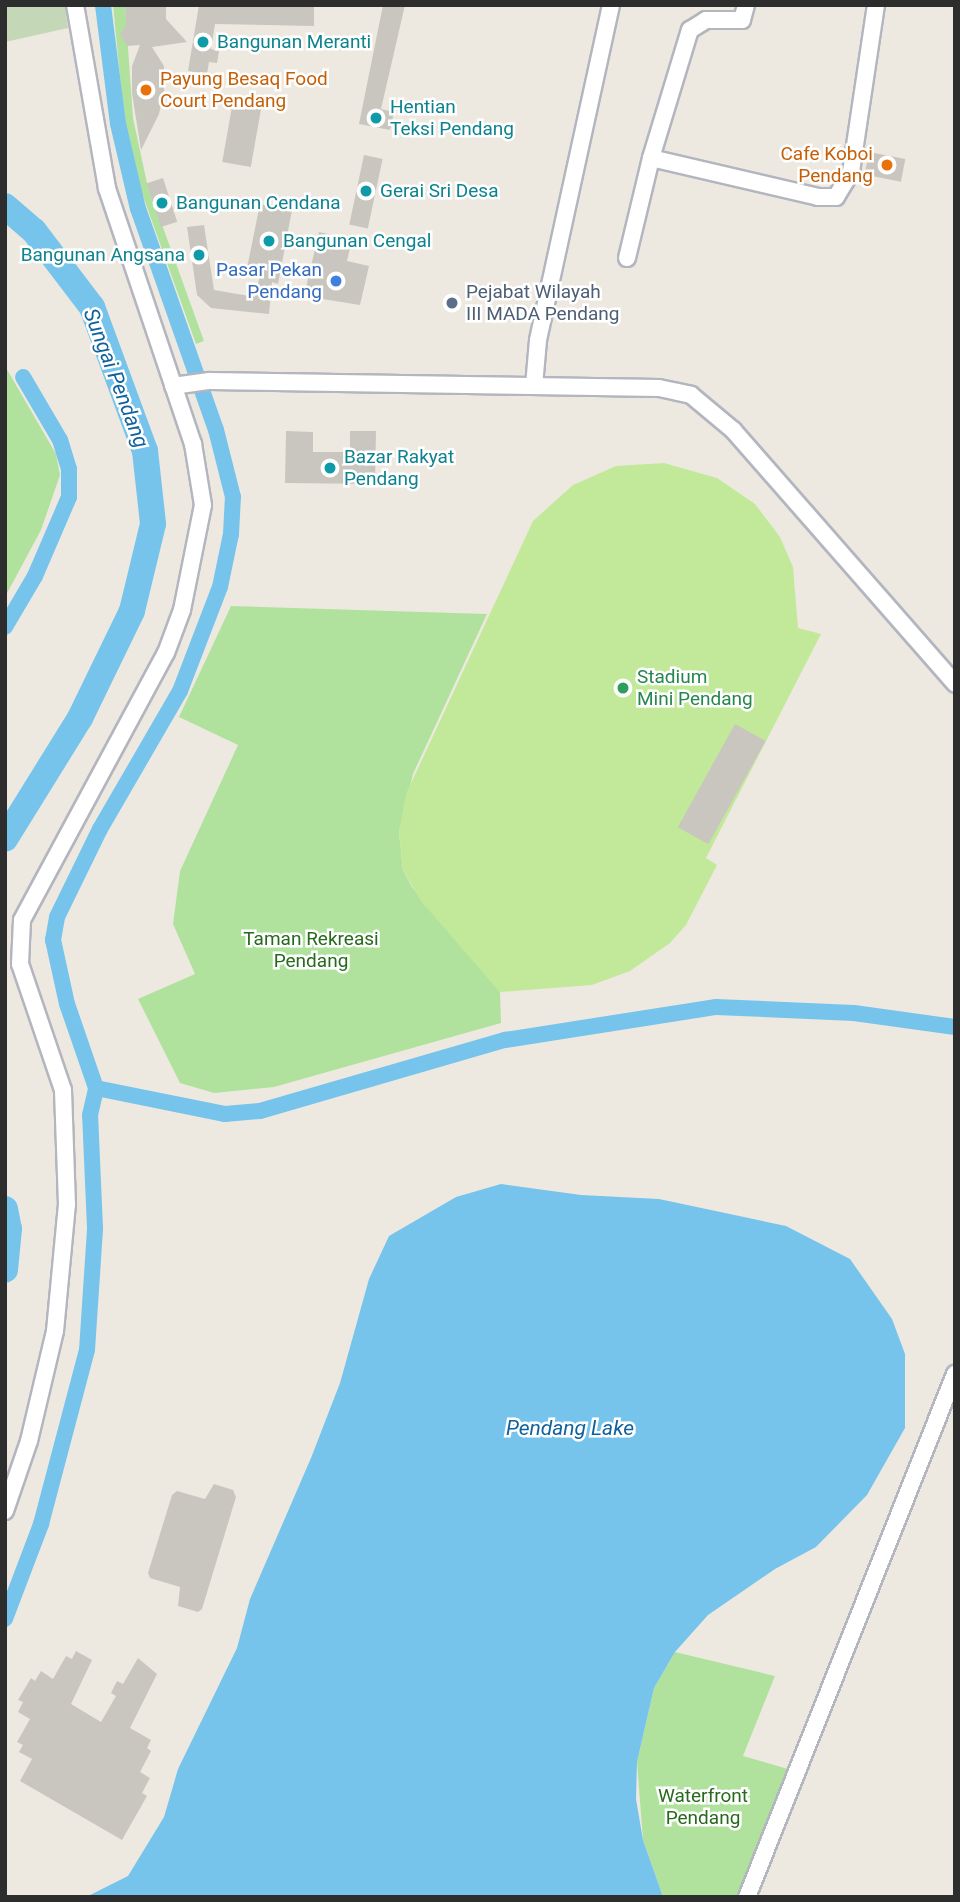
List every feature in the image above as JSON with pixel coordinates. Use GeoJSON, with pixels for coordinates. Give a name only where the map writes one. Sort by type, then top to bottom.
{"type":"FeatureCollection","features":[{"type":"Feature","properties":{"kind":"street"},"geometry":{"type":"LineString","coordinates":[[5,1511],[29,1441],[55,1331],[67,1205],[63,1090],[26,985],[19,942],[30,901],[166,653],[182,610],[198,539],[202,488],[180,384],[107,188],[75,5]]}},
{"type":"Feature","properties":{"kind":"street"},"geometry":{"type":"LineString","coordinates":[[534,386],[538,340],[611,5]]}},
{"type":"Feature","properties":{"kind":"street"},"geometry":{"type":"LineString","coordinates":[[627,258],[651,158],[690,30],[706,20],[742,20],[746,5]]}},
{"type":"Feature","properties":{"kind":"street"},"geometry":{"type":"LineString","coordinates":[[651,158],[818,197],[836,197],[851,172],[876,5]]}},
{"type":"Feature","properties":{"kind":"street"},"geometry":{"type":"LineString","coordinates":[[180,384],[210,381],[659,388],[704,402],[733,430],[955,684]]}},
{"type":"Feature","properties":{"kind":"street"},"geometry":{"type":"LineString","coordinates":[[747,1897],[955,1374]]}},
{"type":"Feature","properties":{"kind":"green space"},"geometry":{"type":"Polygon","coordinates":[[[5,5],[65,5],[68,28],[5,42],[5,5]]]}},
{"type":"Feature","properties":{"kind":"green space"},"geometry":{"type":"Polygon","coordinates":[[[113,5],[125,5],[133,118],[147,183],[204,341],[196,344],[139,185],[124,117],[113,5]]]}},
{"type":"Feature","properties":{"kind":"green space"},"geometry":{"type":"Polygon","coordinates":[[[5,366],[56,454],[60,475],[41,530],[5,597],[5,366]]]}},
{"type":"Feature","properties":{"kind":"green space","name":"Stadium Mini Pendang"},"geometry":{"type":"Polygon","coordinates":[[[664,463],[717,478],[755,504],[780,537],[793,567],[798,628],[821,634],[706,858],[717,865],[686,925],[670,943],[630,971],[592,985],[500,992],[421,901],[403,870],[399,832],[406,794],[533,521],[573,485],[616,466],[664,463]]]}},
{"type":"Feature","properties":{"kind":"green space","name":"Taman Rekreasi Pendang"},"geometry":{"type":"Polygon","coordinates":[[[231,606],[487,614],[413,774],[399,832],[403,870],[412,887],[500,992],[501,1023],[274,1087],[214,1093],[180,1083],[138,999],[195,974],[173,924],[180,871],[238,745],[179,717],[231,606]]]}},
{"type":"Feature","properties":{"kind":"green space","name":"Waterfront Pendang"},"geometry":{"type":"Polygon","coordinates":[[[675,1652],[775,1676],[743,1756],[788,1769],[736,1897],[663,1897],[643,1840],[637,1762],[654,1688],[675,1652]]]}},
{"type":"Feature","properties":{"kind":"water","name":"Pendang Lake"},"geometry":{"type":"Polygon","coordinates":[[[501,1184],[581,1195],[659,1199],[786,1226],[850,1259],[892,1319],[905,1354],[905,1428],[867,1495],[816,1547],[775,1569],[708,1615],[675,1652],[654,1688],[637,1762],[636,1799],[643,1840],[663,1897],[86,1897],[128,1876],[164,1817],[178,1769],[237,1648],[250,1599],[311,1458],[340,1383],[369,1279],[389,1236],[456,1197],[501,1184]]]}},
{"type":"Feature","properties":{"kind":"building"},"geometry":{"type":"Polygon","coordinates":[[[125,5],[166,5],[166,19],[187,42],[152,47],[164,66],[164,90],[159,114],[141,150],[132,93],[132,66],[140,45],[127,46],[120,34],[126,25],[125,5]]]}},
{"type":"Feature","properties":{"kind":"building","name":"Bangunan Meranti"},"geometry":{"type":"Polygon","coordinates":[[[199,5],[314,7],[314,26],[215,24],[211,49],[219,51],[217,63],[209,62],[207,74],[188,71],[199,5]]]}},
{"type":"Feature","properties":{"kind":"building"},"geometry":{"type":"Polygon","coordinates":[[[383,5],[405,5],[381,109],[394,112],[390,130],[359,124],[383,5]]]}},
{"type":"Feature","properties":{"kind":"building"},"geometry":{"type":"Polygon","coordinates":[[[233,101],[262,106],[251,167],[222,162],[233,101]]]}},
{"type":"Feature","properties":{"kind":"building"},"geometry":{"type":"Polygon","coordinates":[[[869,152],[905,159],[901,182],[865,175],[869,152]]]}},
{"type":"Feature","properties":{"kind":"building","name":"Gerai Sri Desa"},"geometry":{"type":"Polygon","coordinates":[[[364,155],[383,159],[368,228],[349,224],[364,155]]]}},
{"type":"Feature","properties":{"kind":"building","name":"Bangunan Cendana"},"geometry":{"type":"Polygon","coordinates":[[[163,178],[177,222],[161,227],[147,183],[163,178]]]}},
{"type":"Feature","properties":{"kind":"building"},"geometry":{"type":"Polygon","coordinates":[[[260,204],[292,210],[278,284],[272,282],[269,314],[211,308],[197,295],[187,227],[204,225],[214,290],[255,297],[260,275],[246,273],[260,204]]]}},
{"type":"Feature","properties":{"kind":"building","name":"Pasar Pekan Pendang"},"geometry":{"type":"Polygon","coordinates":[[[319,232],[352,239],[347,261],[369,266],[360,305],[304,296],[319,232]]]}},
{"type":"Feature","properties":{"kind":"building","name":"Bazar Rakyat Pendang"},"geometry":{"type":"Polygon","coordinates":[[[286,431],[313,432],[313,452],[350,452],[350,431],[376,431],[375,484],[285,483],[286,431]]]}},
{"type":"Feature","properties":{"kind":"building"},"geometry":{"type":"Polygon","coordinates":[[[735,724],[766,741],[708,844],[678,827],[735,724]]]}},
{"type":"Feature","properties":{"kind":"building"},"geometry":{"type":"Polygon","coordinates":[[[214,1484],[233,1490],[236,1497],[202,1609],[198,1612],[178,1606],[180,1587],[150,1578],[148,1573],[172,1495],[177,1491],[205,1499],[214,1484]]]}},
{"type":"Feature","properties":{"kind":"building"},"geometry":{"type":"Polygon","coordinates":[[[76,1651],[92,1660],[71,1704],[101,1722],[116,1696],[111,1693],[117,1681],[123,1684],[138,1658],[157,1674],[130,1728],[151,1740],[147,1748],[151,1751],[140,1772],[150,1778],[142,1793],[147,1796],[122,1840],[20,1781],[32,1759],[19,1752],[23,1745],[17,1742],[30,1719],[18,1712],[23,1702],[18,1700],[31,1678],[35,1681],[41,1671],[53,1679],[66,1656],[72,1659],[76,1651]]]}},
{"type":"Feature","properties":{"kind":"waterway"},"geometry":{"type":"LineString","coordinates":[[5,1619],[41,1524],[87,1350],[95,1228],[90,1115],[96,1088],[67,1004],[53,940],[57,917],[100,829],[180,691],[220,587],[231,534],[233,497],[216,430],[138,209],[118,124],[103,5]]}},
{"type":"Feature","properties":{"kind":"waterway","name":"Sungai Pendang"},"geometry":{"type":"LineString","coordinates":[[5,206],[34,231],[92,307],[145,451],[153,524],[132,611],[80,718],[5,839]]}},
{"type":"Feature","properties":{"kind":"waterway"},"geometry":{"type":"LineString","coordinates":[[5,627],[35,576],[69,497],[69,469],[60,440],[23,377]]}},
{"type":"Feature","properties":{"kind":"waterway"},"geometry":{"type":"LineString","coordinates":[[96,1088],[225,1114],[260,1111],[505,1040],[716,1007],[854,1013],[955,1027]]}},
{"type":"Feature","properties":{"kind":"waterway","name":"Sungai Pendang"},"geometry":{"type":"LineString","coordinates":[[5,1209],[9,1229],[5,1270]]}},
{"type":"Feature","properties":{"kind":"place","name":"Bangunan Meranti"},"geometry":{"type":"Point","coordinates":[203,42]}},
{"type":"Feature","properties":{"kind":"place","name":"Payung Besaq Food Court Pendang"},"geometry":{"type":"Point","coordinates":[146,90]}},
{"type":"Feature","properties":{"kind":"place","name":"Hentian Teksi Pendang"},"geometry":{"type":"Point","coordinates":[376,118]}},
{"type":"Feature","properties":{"kind":"place","name":"Cafe Koboi Pendang"},"geometry":{"type":"Point","coordinates":[887,165]}},
{"type":"Feature","properties":{"kind":"place","name":"Gerai Sri Desa"},"geometry":{"type":"Point","coordinates":[366,191]}},
{"type":"Feature","properties":{"kind":"place","name":"Bangunan Cendana"},"geometry":{"type":"Point","coordinates":[162,203]}},
{"type":"Feature","properties":{"kind":"place","name":"Bangunan Cengal"},"geometry":{"type":"Point","coordinates":[269,241]}},
{"type":"Feature","properties":{"kind":"place","name":"Bangunan Angsana"},"geometry":{"type":"Point","coordinates":[199,255]}},
{"type":"Feature","properties":{"kind":"place","name":"Pasar Pekan Pendang"},"geometry":{"type":"Point","coordinates":[336,281]}},
{"type":"Feature","properties":{"kind":"place","name":"Pejabat Wilayah III MADA Pendang"},"geometry":{"type":"Point","coordinates":[452,303]}},
{"type":"Feature","properties":{"kind":"place","name":"Bazar Rakyat Pendang"},"geometry":{"type":"Point","coordinates":[330,468]}},
{"type":"Feature","properties":{"kind":"place","name":"Stadium Mini Pendang"},"geometry":{"type":"Point","coordinates":[623,688]}}]}
